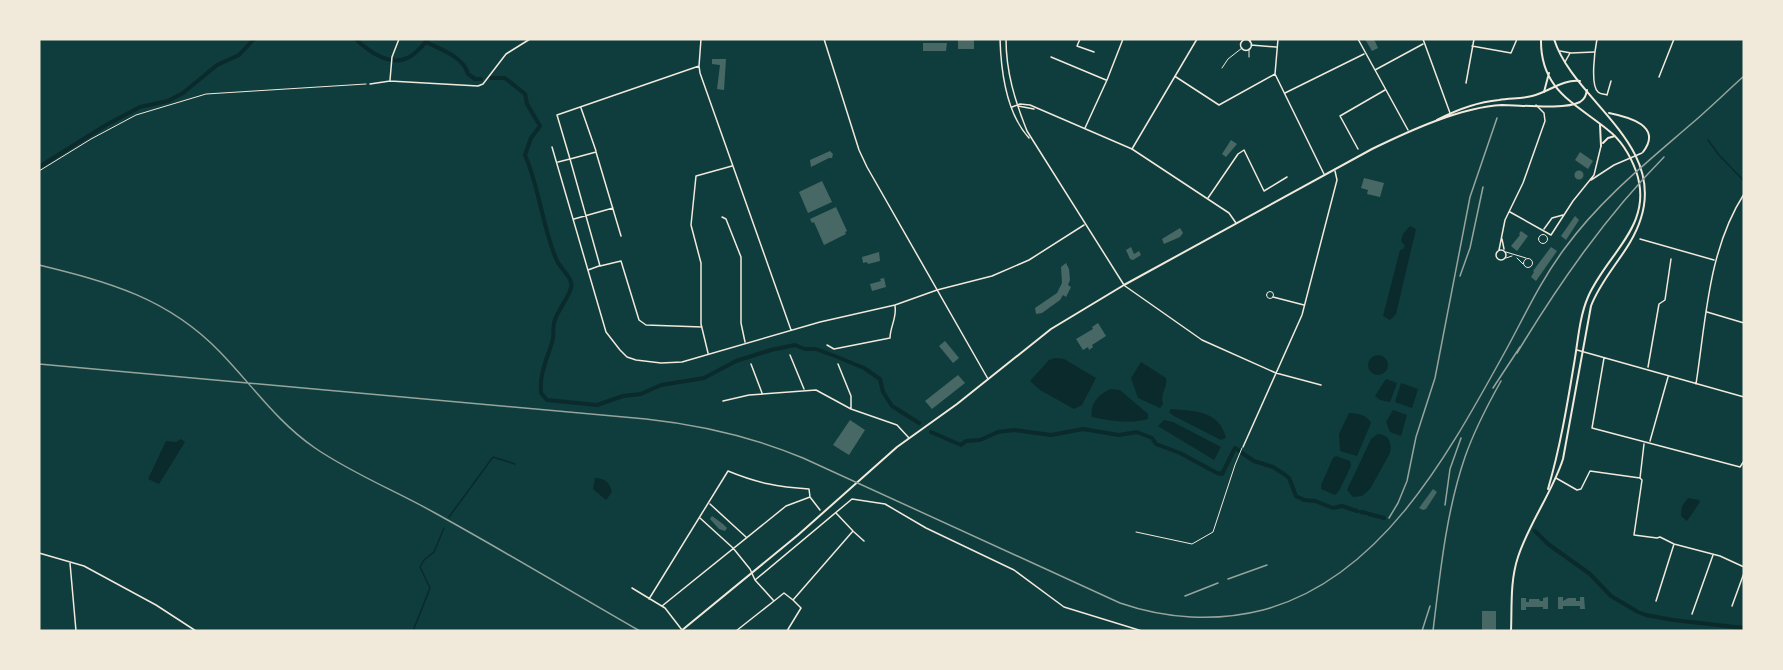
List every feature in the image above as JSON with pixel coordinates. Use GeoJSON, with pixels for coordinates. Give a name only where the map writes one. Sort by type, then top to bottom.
{"type":"FeatureCollection","features":[{"type":"Feature","properties":{"kind":"main road"},"geometry":{"type":"LineString","coordinates":[[1541,39],[1542,54],[1556,86],[1571,104],[1615,136],[1627,152],[1639,181],[1640,199],[1638,216],[1630,233],[1588,297],[1558,452],[1547,495]]}},
{"type":"Feature","properties":{"kind":"main road"},"geometry":{"type":"LineString","coordinates":[[1511,631],[1512,583],[1515,565],[1521,547],[1556,478],[1566,447],[1588,317],[1594,298],[1635,233],[1643,208],[1643,184],[1632,150],[1608,113],[1565,62],[1554,39]]}},
{"type":"Feature","properties":{"kind":"main road"},"geometry":{"type":"LineString","coordinates":[[1544,92],[1549,73]]}},
{"type":"Feature","properties":{"kind":"main road"},"geometry":{"type":"LineString","coordinates":[[1432,122],[1450,112],[1498,100],[1528,97],[1565,82],[1580,81]]}},
{"type":"Feature","properties":{"kind":"main road"},"geometry":{"type":"LineString","coordinates":[[681,631],[798,536],[890,453],[957,404],[1051,329],[1124,285],[1409,131],[1432,122],[1491,106],[1571,104],[1581,101],[1587,90]]}},
{"type":"Feature","properties":{"kind":"main road"},"geometry":{"type":"LineString","coordinates":[[1608,113],[1645,127],[1649,142],[1643,152]]}},
{"type":"Feature","properties":{"kind":"main road"},"geometry":{"type":"LineString","coordinates":[[1600,124],[1602,146]]}},
{"type":"Feature","properties":{"kind":"main road"},"geometry":{"type":"LineString","coordinates":[[1602,146],[1608,138],[1615,136]]}},
{"type":"Feature","properties":{"kind":"street"},"geometry":{"type":"LineString","coordinates":[[390,81],[392,59],[399,39]]}},
{"type":"Feature","properties":{"kind":"street"},"geometry":{"type":"LineString","coordinates":[[370,84],[390,81],[478,86],[483,84],[506,54],[530,39]]}},
{"type":"Feature","properties":{"kind":"street"},"geometry":{"type":"LineString","coordinates":[[701,39],[699,66],[791,330]]}},
{"type":"Feature","properties":{"kind":"street"},"geometry":{"type":"LineString","coordinates":[[824,39],[859,150],[876,186],[988,379]]}},
{"type":"Feature","properties":{"kind":"street"},"geometry":{"type":"LineString","coordinates":[[1000,39],[1002,70],[1012,107],[1020,128],[1032,141]]}},
{"type":"Feature","properties":{"kind":"street"},"geometry":{"type":"LineString","coordinates":[[1006,39],[1008,69],[1017,106],[1032,141],[1124,285],[1202,340],[1276,373],[1320,385]]}},
{"type":"Feature","properties":{"kind":"street"},"geometry":{"type":"LineString","coordinates":[[1080,39],[1077,46],[1094,52]]}},
{"type":"Feature","properties":{"kind":"street"},"geometry":{"type":"LineString","coordinates":[[1085,129],[1123,39]]}},
{"type":"Feature","properties":{"kind":"street"},"geometry":{"type":"LineString","coordinates":[[1132,149],[1197,39]]}},
{"type":"Feature","properties":{"kind":"street"},"geometry":{"type":"LineString","coordinates":[[1247,39],[1250,40],[1251,45],[1249,49],[1242,48],[1241,44],[1247,39]]}},
{"type":"Feature","properties":{"kind":"street"},"geometry":{"type":"LineString","coordinates":[[1278,39],[1275,74],[1325,175]]}},
{"type":"Feature","properties":{"kind":"street"},"geometry":{"type":"LineString","coordinates":[[1358,39],[1409,131]]}},
{"type":"Feature","properties":{"kind":"street"},"geometry":{"type":"LineString","coordinates":[[1423,39],[1452,117]]}},
{"type":"Feature","properties":{"kind":"street"},"geometry":{"type":"LineString","coordinates":[[1466,83],[1474,39]]}},
{"type":"Feature","properties":{"kind":"street"},"geometry":{"type":"LineString","coordinates":[[1472,46],[1511,53],[1517,39]]}},
{"type":"Feature","properties":{"kind":"street"},"geometry":{"type":"LineString","coordinates":[[1598,39],[1595,52],[1595,88],[1599,93],[1607,95],[1611,81]]}},
{"type":"Feature","properties":{"kind":"street"},"geometry":{"type":"LineString","coordinates":[[1659,77],[1674,39]]}},
{"type":"Feature","properties":{"kind":"street"},"geometry":{"type":"LineString","coordinates":[[1375,69],[1424,44]]}},
{"type":"Feature","properties":{"kind":"street"},"geometry":{"type":"LineString","coordinates":[[1251,45],[1277,47]]}},
{"type":"Feature","properties":{"kind":"street"},"geometry":{"type":"LineString","coordinates":[[1559,51],[1595,52]]}},
{"type":"Feature","properties":{"kind":"street"},"geometry":{"type":"LineString","coordinates":[[1285,94],[1366,53]]}},
{"type":"Feature","properties":{"kind":"street"},"geometry":{"type":"LineString","coordinates":[[1565,62],[1571,53]]}},
{"type":"Feature","properties":{"kind":"street"},"geometry":{"type":"LineString","coordinates":[[1051,57],[1107,80]]}},
{"type":"Feature","properties":{"kind":"street"},"geometry":{"type":"LineString","coordinates":[[600,266],[557,115],[699,66]]}},
{"type":"Feature","properties":{"kind":"street"},"geometry":{"type":"LineString","coordinates":[[1175,77],[1218,105],[1275,74]]}},
{"type":"Feature","properties":{"kind":"street"},"geometry":{"type":"LineString","coordinates":[[1358,149],[1340,116],[1386,90]]}},
{"type":"Feature","properties":{"kind":"street"},"geometry":{"type":"LineString","coordinates":[[1012,107],[1025,103],[1132,149],[1229,213],[1236,224]]}},
{"type":"Feature","properties":{"kind":"street"},"geometry":{"type":"LineString","coordinates":[[1502,238],[1506,258],[1501,260],[1497,257],[1497,253],[1505,220],[1523,183],[1540,139],[1545,117],[1536,105]]}},
{"type":"Feature","properties":{"kind":"street"},"geometry":{"type":"LineString","coordinates":[[581,108],[621,236]]}},
{"type":"Feature","properties":{"kind":"street"},"geometry":{"type":"LineString","coordinates":[[1509,211],[1551,235],[1591,180],[1598,166],[1602,146]]}},
{"type":"Feature","properties":{"kind":"street"},"geometry":{"type":"LineString","coordinates":[[552,147],[606,332],[627,357],[636,360],[661,363],[682,362],[791,330],[895,305],[937,290],[992,276],[1016,266],[1085,224]]}},
{"type":"Feature","properties":{"kind":"street"},"geometry":{"type":"LineString","coordinates":[[1208,199],[1238,154],[1244,150],[1264,191],[1287,177]]}},
{"type":"Feature","properties":{"kind":"street"},"geometry":{"type":"LineString","coordinates":[[557,163],[596,152]]}},
{"type":"Feature","properties":{"kind":"street"},"geometry":{"type":"LineString","coordinates":[[1591,180],[1614,165],[1643,152]]}},
{"type":"Feature","properties":{"kind":"street"},"geometry":{"type":"LineString","coordinates":[[708,354],[702,327],[702,272],[691,225],[696,176],[733,166]]}},
{"type":"Feature","properties":{"kind":"street"},"geometry":{"type":"LineString","coordinates":[[1244,447],[1302,315],[1337,180],[1334,170]]}},
{"type":"Feature","properties":{"kind":"street"},"geometry":{"type":"LineString","coordinates":[[1696,384],[1715,260],[1729,223],[1744,194]]}},
{"type":"Feature","properties":{"kind":"street"},"geometry":{"type":"LineString","coordinates":[[573,219],[613,208]]}},
{"type":"Feature","properties":{"kind":"street"},"geometry":{"type":"LineString","coordinates":[[1543,231],[1552,218],[1564,215]]}},
{"type":"Feature","properties":{"kind":"street"},"geometry":{"type":"LineString","coordinates":[[722,217],[726,219],[741,257],[741,323],[745,343]]}},
{"type":"Feature","properties":{"kind":"street"},"geometry":{"type":"LineString","coordinates":[[1640,239],[1715,260]]}},
{"type":"Feature","properties":{"kind":"street"},"geometry":{"type":"LineString","coordinates":[[1499,250],[1505,251]]}},
{"type":"Feature","properties":{"kind":"street"},"geometry":{"type":"LineString","coordinates":[[1648,369],[1659,304],[1665,300],[1671,259]]}},
{"type":"Feature","properties":{"kind":"street"},"geometry":{"type":"LineString","coordinates":[[588,270],[621,261],[636,313],[642,324],[702,327]]}},
{"type":"Feature","properties":{"kind":"street"},"geometry":{"type":"LineString","coordinates":[[1273,297],[1304,305]]}},
{"type":"Feature","properties":{"kind":"street"},"geometry":{"type":"LineString","coordinates":[[827,345],[834,349],[890,338],[890,329],[895,318],[895,305]]}},
{"type":"Feature","properties":{"kind":"street"},"geometry":{"type":"LineString","coordinates":[[1707,312],[1744,322]]}},
{"type":"Feature","properties":{"kind":"street"},"geometry":{"type":"LineString","coordinates":[[1576,350],[1744,397]]}},
{"type":"Feature","properties":{"kind":"street"},"geometry":{"type":"LineString","coordinates":[[790,355],[805,389]]}},
{"type":"Feature","properties":{"kind":"street"},"geometry":{"type":"LineString","coordinates":[[1604,358],[1592,428],[1740,467],[1744,461]]}},
{"type":"Feature","properties":{"kind":"street"},"geometry":{"type":"LineString","coordinates":[[751,364],[763,393]]}},
{"type":"Feature","properties":{"kind":"street"},"geometry":{"type":"LineString","coordinates":[[838,364],[851,396],[851,408]]}},
{"type":"Feature","properties":{"kind":"street"},"geometry":{"type":"LineString","coordinates":[[1650,442],[1669,376]]}},
{"type":"Feature","properties":{"kind":"street"},"geometry":{"type":"LineString","coordinates":[[723,401],[763,393],[816,390],[851,408],[897,424],[909,439]]}},
{"type":"Feature","properties":{"kind":"street"},"geometry":{"type":"LineString","coordinates":[[1644,443],[1640,478],[1642,480],[1634,535],[1660,537],[1674,544],[1720,556],[1744,567]]}},
{"type":"Feature","properties":{"kind":"street"},"geometry":{"type":"LineString","coordinates":[[649,599],[728,471],[766,484],[809,489],[810,497],[820,510]]}},
{"type":"Feature","properties":{"kind":"street"},"geometry":{"type":"LineString","coordinates":[[1556,478],[1581,489],[1590,471],[1640,478]]}},
{"type":"Feature","properties":{"kind":"street"},"geometry":{"type":"LineString","coordinates":[[662,606],[786,506],[810,497]]}},
{"type":"Feature","properties":{"kind":"street"},"geometry":{"type":"LineString","coordinates":[[755,580],[852,499],[885,504],[926,528],[1024,575],[1064,607],[1142,631]]}},
{"type":"Feature","properties":{"kind":"street"},"geometry":{"type":"LineString","coordinates":[[709,503],[747,538]]}},
{"type":"Feature","properties":{"kind":"street"},"geometry":{"type":"LineString","coordinates":[[836,513],[864,541]]}},
{"type":"Feature","properties":{"kind":"street"},"geometry":{"type":"LineString","coordinates":[[699,518],[733,548],[755,580],[774,601]]}},
{"type":"Feature","properties":{"kind":"street"},"geometry":{"type":"LineString","coordinates":[[793,600],[853,531]]}},
{"type":"Feature","properties":{"kind":"street"},"geometry":{"type":"LineString","coordinates":[[1656,601],[1674,544]]}},
{"type":"Feature","properties":{"kind":"street"},"geometry":{"type":"LineString","coordinates":[[39,553],[84,566],[133,591],[196,631]]}},
{"type":"Feature","properties":{"kind":"street"},"geometry":{"type":"LineString","coordinates":[[1692,615],[1713,554]]}},
{"type":"Feature","properties":{"kind":"street"},"geometry":{"type":"LineString","coordinates":[[69,563],[76,631]]}},
{"type":"Feature","properties":{"kind":"street"},"geometry":{"type":"LineString","coordinates":[[1732,606],[1744,573]]}},
{"type":"Feature","properties":{"kind":"street"},"geometry":{"type":"LineString","coordinates":[[632,588],[662,606],[681,631]]}},
{"type":"Feature","properties":{"kind":"street"},"geometry":{"type":"LineString","coordinates":[[736,631],[784,593],[801,608],[786,631]]}},
{"type":"Feature","properties":{"kind":"lane"},"geometry":{"type":"LineString","coordinates":[[1222,68],[1228,59],[1242,48]]}},
{"type":"Feature","properties":{"kind":"lane"},"geometry":{"type":"LineString","coordinates":[[1249,49],[1249,57]]}},
{"type":"Feature","properties":{"kind":"lane"},"geometry":{"type":"LineString","coordinates":[[1505,251],[1528,259],[1532,265],[1528,268],[1515,256]]}},
{"type":"Feature","properties":{"kind":"lane"},"geometry":{"type":"LineString","coordinates":[[1506,258],[1515,256]]}},
{"type":"Feature","properties":{"kind":"lane"},"geometry":{"type":"LineString","coordinates":[[1523,265],[1528,259]]}},
{"type":"Feature","properties":{"kind":"lane"},"geometry":{"type":"LineString","coordinates":[[1136,532],[1192,544],[1213,532],[1235,465],[1244,447]]}},
{"type":"Feature","properties":{"kind":"path"},"geometry":{"type":"LineString","coordinates":[[39,171],[136,115],[206,94],[370,84]]}},
{"type":"Feature","properties":{"kind":"water"},"geometry":{"type":"Polygon","coordinates":[[[1410,226],[1416,229],[1396,314],[1390,320],[1383,316],[1400,250],[1405,246],[1401,241],[1403,234],[1410,226]]]}},
{"type":"Feature","properties":{"kind":"water"},"geometry":{"type":"Polygon","coordinates":[[[1378,355],[1385,358],[1388,365],[1385,372],[1378,375],[1371,372],[1368,365],[1371,358],[1378,355]]]}},
{"type":"Feature","properties":{"kind":"water"},"geometry":{"type":"Polygon","coordinates":[[[1064,359],[1096,378],[1082,405],[1074,409],[1040,390],[1030,381],[1049,360],[1064,359]]]}},
{"type":"Feature","properties":{"kind":"water"},"geometry":{"type":"Polygon","coordinates":[[[1141,362],[1166,378],[1162,396],[1163,404],[1160,408],[1138,398],[1131,378],[1141,362]]]}},
{"type":"Feature","properties":{"kind":"water"},"geometry":{"type":"Polygon","coordinates":[[[1386,379],[1397,383],[1390,402],[1380,400],[1375,396],[1386,379]]]}},
{"type":"Feature","properties":{"kind":"water"},"geometry":{"type":"Polygon","coordinates":[[[1401,383],[1418,389],[1412,408],[1395,402],[1401,383]]]}},
{"type":"Feature","properties":{"kind":"water"},"geometry":{"type":"Polygon","coordinates":[[[1111,389],[1120,390],[1148,414],[1148,419],[1120,421],[1092,417],[1092,408],[1096,400],[1111,389]]]}},
{"type":"Feature","properties":{"kind":"water"},"geometry":{"type":"Polygon","coordinates":[[[1171,409],[1197,412],[1212,417],[1223,429],[1226,438],[1221,440],[1174,416],[1169,412],[1171,409]]]}},
{"type":"Feature","properties":{"kind":"water"},"geometry":{"type":"Polygon","coordinates":[[[1393,410],[1407,415],[1401,436],[1390,432],[1386,422],[1393,410]]]}},
{"type":"Feature","properties":{"kind":"water"},"geometry":{"type":"Polygon","coordinates":[[[1349,413],[1362,415],[1371,423],[1357,456],[1340,451],[1339,434],[1349,413]]]}},
{"type":"Feature","properties":{"kind":"water"},"geometry":{"type":"Polygon","coordinates":[[[1164,420],[1173,422],[1221,447],[1214,460],[1158,426],[1164,420]]]}},
{"type":"Feature","properties":{"kind":"water"},"geometry":{"type":"Polygon","coordinates":[[[1378,434],[1389,440],[1390,453],[1370,489],[1362,496],[1353,497],[1347,490],[1371,439],[1378,434]]]}},
{"type":"Feature","properties":{"kind":"water"},"geometry":{"type":"Polygon","coordinates":[[[181,439],[185,442],[159,484],[148,479],[166,441],[176,442],[181,439]]]}},
{"type":"Feature","properties":{"kind":"water"},"geometry":{"type":"Polygon","coordinates":[[[1336,456],[1350,461],[1351,466],[1335,495],[1321,489],[1321,485],[1336,456]]]}},
{"type":"Feature","properties":{"kind":"water"},"geometry":{"type":"Polygon","coordinates":[[[595,478],[604,480],[610,486],[612,492],[606,500],[593,489],[595,478]]]}},
{"type":"Feature","properties":{"kind":"water"},"geometry":{"type":"Polygon","coordinates":[[[1688,498],[1700,502],[1687,521],[1681,516],[1682,506],[1688,498]]]}},
{"type":"Feature","properties":{"kind":"building"},"geometry":{"type":"Polygon","coordinates":[[[958,39],[974,39],[974,49],[958,49],[958,39]]]}},
{"type":"Feature","properties":{"kind":"building"},"geometry":{"type":"Polygon","coordinates":[[[1365,39],[1374,39],[1378,48],[1372,51],[1365,39]]]}},
{"type":"Feature","properties":{"kind":"building"},"geometry":{"type":"Polygon","coordinates":[[[923,43],[947,43],[946,51],[923,51],[923,43]]]}},
{"type":"Feature","properties":{"kind":"building"},"geometry":{"type":"Polygon","coordinates":[[[712,59],[726,59],[724,90],[717,89],[720,65],[712,64],[712,59]]]}},
{"type":"Feature","properties":{"kind":"building"},"geometry":{"type":"Polygon","coordinates":[[[1231,140],[1237,144],[1226,157],[1222,154],[1231,140]]]}},
{"type":"Feature","properties":{"kind":"building"},"geometry":{"type":"Polygon","coordinates":[[[830,151],[833,154],[832,158],[811,167],[810,160],[830,151]]]}},
{"type":"Feature","properties":{"kind":"building"},"geometry":{"type":"Polygon","coordinates":[[[1580,152],[1593,161],[1588,169],[1575,160],[1580,152]]]}},
{"type":"Feature","properties":{"kind":"building"},"geometry":{"type":"Polygon","coordinates":[[[1579,170],[1584,175],[1579,180],[1574,175],[1579,170]]]}},
{"type":"Feature","properties":{"kind":"building"},"geometry":{"type":"Polygon","coordinates":[[[1364,178],[1384,183],[1380,197],[1367,194],[1368,190],[1361,188],[1364,178]]]}},
{"type":"Feature","properties":{"kind":"building"},"geometry":{"type":"Polygon","coordinates":[[[822,181],[832,202],[808,213],[799,192],[822,181]]]}},
{"type":"Feature","properties":{"kind":"building"},"geometry":{"type":"Polygon","coordinates":[[[836,207],[847,231],[846,234],[824,245],[814,222],[812,223],[810,219],[836,207]]]}},
{"type":"Feature","properties":{"kind":"building"},"geometry":{"type":"Polygon","coordinates":[[[1575,216],[1579,220],[1566,240],[1561,236],[1575,216]]]}},
{"type":"Feature","properties":{"kind":"building"},"geometry":{"type":"Polygon","coordinates":[[[1180,228],[1183,233],[1180,237],[1164,244],[1162,239],[1180,228]]]}},
{"type":"Feature","properties":{"kind":"building"},"geometry":{"type":"Polygon","coordinates":[[[1521,231],[1528,236],[1517,251],[1511,246],[1521,231]]]}},
{"type":"Feature","properties":{"kind":"building"},"geometry":{"type":"Polygon","coordinates":[[[1131,247],[1134,254],[1139,251],[1141,255],[1133,260],[1130,259],[1126,250],[1131,247]]]}},
{"type":"Feature","properties":{"kind":"building"},"geometry":{"type":"Polygon","coordinates":[[[1551,247],[1557,251],[1536,281],[1531,277],[1533,271],[1551,247]]]}},
{"type":"Feature","properties":{"kind":"building"},"geometry":{"type":"Polygon","coordinates":[[[879,252],[880,261],[863,263],[862,257],[879,252]]]}},
{"type":"Feature","properties":{"kind":"building"},"geometry":{"type":"Polygon","coordinates":[[[1066,263],[1070,280],[1068,285],[1071,287],[1066,297],[1063,295],[1060,300],[1042,313],[1036,314],[1035,308],[1057,293],[1062,283],[1061,267],[1066,263]]]}},
{"type":"Feature","properties":{"kind":"building"},"geometry":{"type":"Polygon","coordinates":[[[884,278],[886,287],[872,291],[870,284],[884,278]]]}},
{"type":"Feature","properties":{"kind":"building"},"geometry":{"type":"Polygon","coordinates":[[[1098,323],[1106,336],[1092,345],[1093,347],[1089,350],[1088,347],[1083,350],[1076,339],[1093,329],[1092,327],[1098,323]]]}},
{"type":"Feature","properties":{"kind":"building"},"geometry":{"type":"Polygon","coordinates":[[[945,341],[959,358],[953,363],[939,346],[945,341]]]}},
{"type":"Feature","properties":{"kind":"building"},"geometry":{"type":"Polygon","coordinates":[[[958,375],[965,383],[932,409],[925,401],[958,375]]]}},
{"type":"Feature","properties":{"kind":"building"},"geometry":{"type":"Polygon","coordinates":[[[850,420],[865,430],[849,455],[833,445],[850,420]]]}},
{"type":"Feature","properties":{"kind":"building"},"geometry":{"type":"Polygon","coordinates":[[[1433,489],[1437,492],[1426,509],[1419,508],[1433,489]]]}},
{"type":"Feature","properties":{"kind":"building"},"geometry":{"type":"Polygon","coordinates":[[[712,516],[727,528],[725,531],[719,529],[710,519],[712,516]]]}},
{"type":"Feature","properties":{"kind":"building"},"geometry":{"type":"Polygon","coordinates":[[[1548,597],[1548,609],[1526,607],[1526,610],[1521,610],[1521,598],[1526,598],[1526,602],[1529,602],[1529,599],[1543,601],[1543,598],[1548,597]]]}},
{"type":"Feature","properties":{"kind":"building"},"geometry":{"type":"Polygon","coordinates":[[[1558,597],[1563,597],[1563,601],[1576,598],[1576,601],[1580,601],[1580,597],[1584,597],[1585,609],[1580,609],[1580,606],[1563,606],[1563,609],[1558,609],[1558,597]]]}},
{"type":"Feature","properties":{"kind":"building"},"geometry":{"type":"Polygon","coordinates":[[[1482,611],[1496,611],[1496,631],[1482,631],[1482,611]]]}},
{"type":"Feature","properties":{"kind":"waterway"},"geometry":{"type":"LineString","coordinates":[[39,167],[106,125],[140,107],[168,101],[183,93],[217,65],[239,55],[254,39]]}},
{"type":"Feature","properties":{"kind":"waterway"},"geometry":{"type":"LineString","coordinates":[[356,39],[375,54],[398,61],[411,56],[428,39]]}},
{"type":"Feature","properties":{"kind":"waterway"},"geometry":{"type":"LineString","coordinates":[[426,42],[457,58],[468,74],[475,79],[481,79]]}},
{"type":"Feature","properties":{"kind":"waterway"},"geometry":{"type":"LineString","coordinates":[[491,78],[505,78],[525,94],[527,104],[540,126],[531,138],[525,155],[552,248],[571,285],[555,320],[553,339],[543,372],[541,393],[547,400],[597,405],[623,396],[641,394],[661,385],[704,378],[736,361],[795,345],[805,349],[816,349],[840,358]]}},
{"type":"Feature","properties":{"kind":"waterway"},"geometry":{"type":"LineString","coordinates":[[1708,140],[1744,181]]}},
{"type":"Feature","properties":{"kind":"waterway"},"geometry":{"type":"LineString","coordinates":[[842,359],[864,368],[880,379],[883,392],[892,406],[919,423]]}},
{"type":"Feature","properties":{"kind":"waterway"},"geometry":{"type":"LineString","coordinates":[[931,432],[961,445],[966,441],[980,440],[998,432],[1014,430],[1051,435],[1083,429],[1119,435],[1137,432],[1152,438],[1156,444],[1222,474],[1235,448],[1240,451]]}},
{"type":"Feature","properties":{"kind":"waterway"},"geometry":{"type":"LineString","coordinates":[[1242,453],[1284,474],[1289,478],[1296,496],[1333,508],[1342,506],[1357,511]]}},
{"type":"Feature","properties":{"kind":"waterway"},"geometry":{"type":"LineString","coordinates":[[449,517],[493,457],[515,464]]}},
{"type":"Feature","properties":{"kind":"waterway"},"geometry":{"type":"LineString","coordinates":[[1361,512],[1366,513]]}},
{"type":"Feature","properties":{"kind":"waterway"},"geometry":{"type":"LineString","coordinates":[[1369,514],[1384,518]]}},
{"type":"Feature","properties":{"kind":"waterway"},"geometry":{"type":"LineString","coordinates":[[413,631],[430,588],[420,567],[424,560],[434,552],[444,528]]}},
{"type":"Feature","properties":{"kind":"waterway"},"geometry":{"type":"LineString","coordinates":[[1535,531],[1548,544],[1590,574],[1611,596],[1638,612],[1673,620],[1744,628]]}},
{"type":"Feature","properties":{"kind":"railway"},"geometry":{"type":"LineString","coordinates":[[39,364],[646,419],[707,428],[746,438],[803,458],[1120,603],[1155,613],[1191,617],[1245,614],[1263,610],[1306,594],[1344,570],[1378,540],[1408,506],[1436,468],[1484,389],[1548,273],[1579,230],[1624,183],[1744,76]]}},
{"type":"Feature","properties":{"kind":"railway"},"geometry":{"type":"LineString","coordinates":[[1389,518],[1407,481],[1416,437],[1435,378],[1470,197],[1497,118]]}},
{"type":"Feature","properties":{"kind":"railway"},"geometry":{"type":"LineString","coordinates":[[1517,353],[1550,301],[1603,226],[1664,157]]}},
{"type":"Feature","properties":{"kind":"railway"},"geometry":{"type":"LineString","coordinates":[[1460,276],[1470,248],[1483,187]]}},
{"type":"Feature","properties":{"kind":"railway"},"geometry":{"type":"LineString","coordinates":[[39,265],[113,286],[158,305],[180,318],[220,352],[277,415],[315,448],[344,466],[461,527],[640,631]]}},
{"type":"Feature","properties":{"kind":"railway"},"geometry":{"type":"LineString","coordinates":[[1493,388],[1520,347]]}},
{"type":"Feature","properties":{"kind":"railway"},"geometry":{"type":"LineString","coordinates":[[1433,631],[1445,543],[1458,478],[1472,438],[1501,381]]}},
{"type":"Feature","properties":{"kind":"railway"},"geometry":{"type":"LineString","coordinates":[[1445,505],[1450,469],[1461,438]]}},
{"type":"Feature","properties":{"kind":"railway"},"geometry":{"type":"LineString","coordinates":[[1228,579],[1267,565]]}},
{"type":"Feature","properties":{"kind":"railway"},"geometry":{"type":"LineString","coordinates":[[1185,596],[1218,583]]}},
{"type":"Feature","properties":{"kind":"railway"},"geometry":{"type":"LineString","coordinates":[[1422,631],[1430,606]]}}]}
